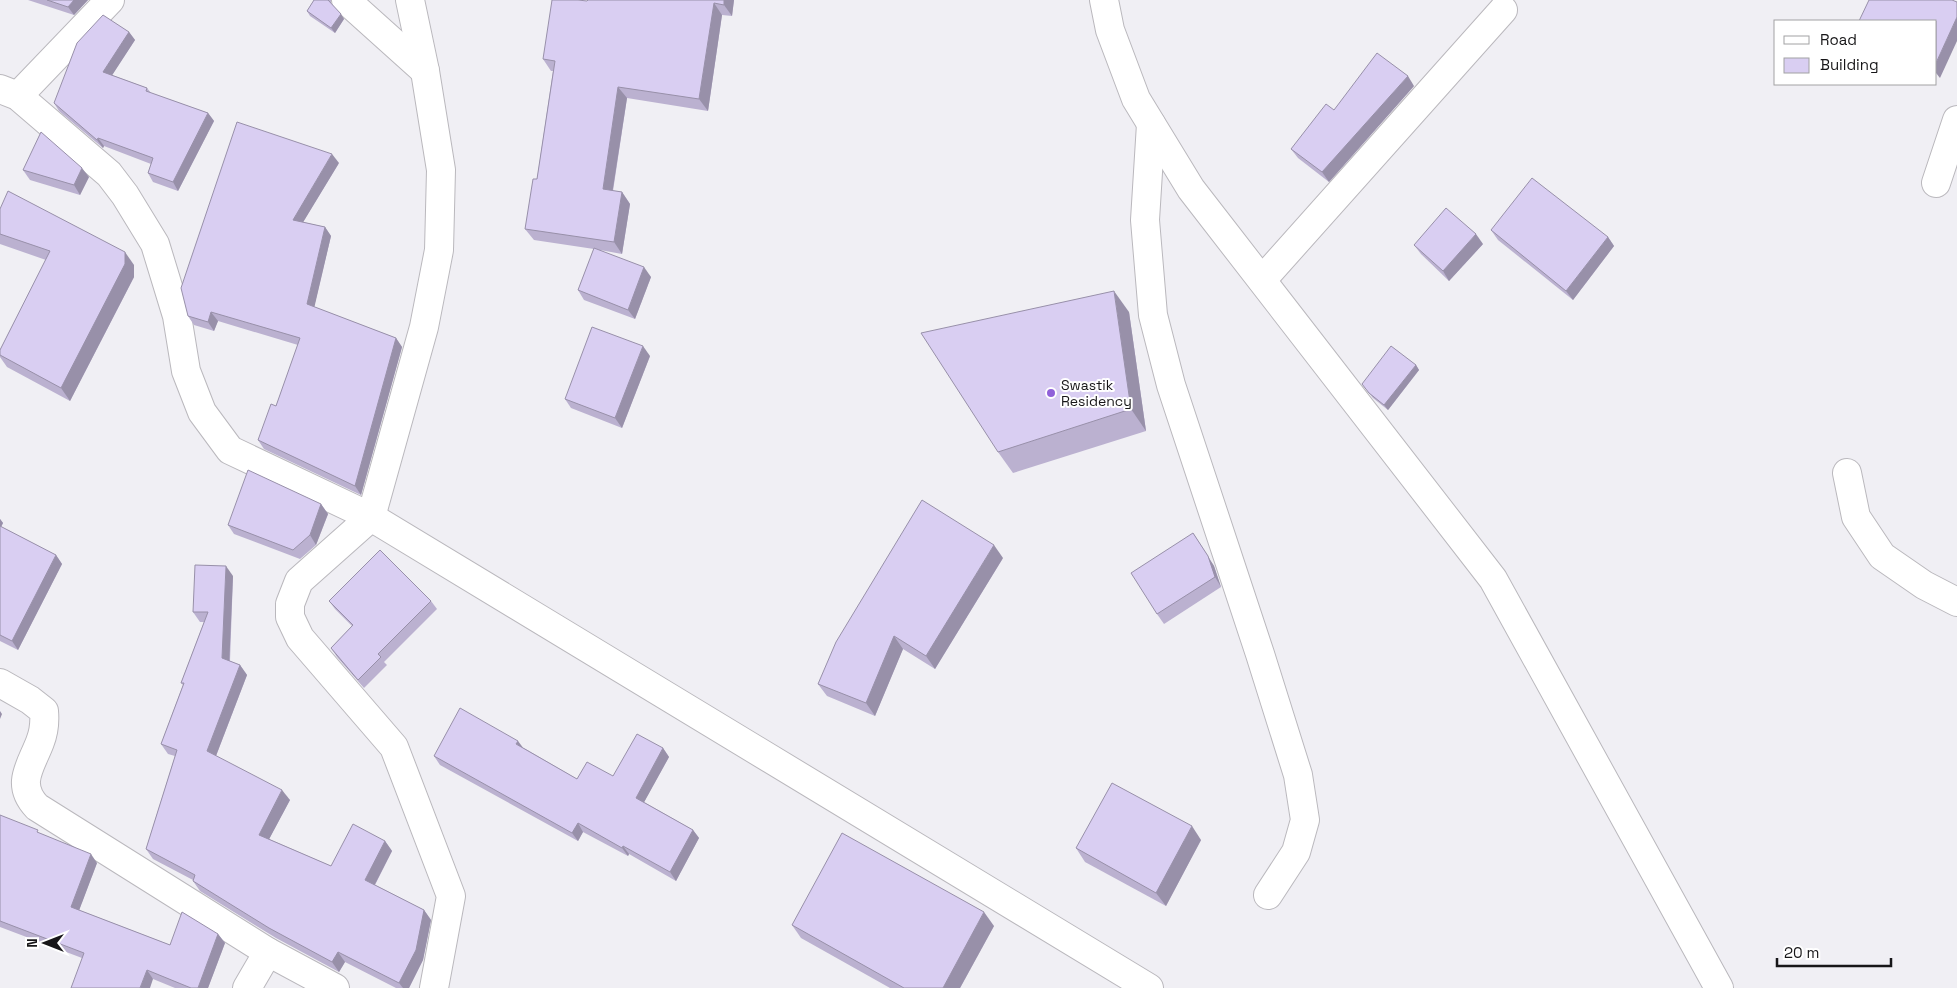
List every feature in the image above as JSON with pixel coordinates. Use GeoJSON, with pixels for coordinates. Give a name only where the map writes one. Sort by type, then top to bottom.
{"type":"FeatureCollection","features":[{"type":"Feature","properties":{"kind":"street"},"geometry":{"type":"LineString","coordinates":[[110,0],[9,92],[109,174],[125,195],[155,244],[176,316],[186,371],[202,412],[230,450],[371,517],[1150,988]]}},
{"type":"Feature","properties":{"kind":"street"},"geometry":{"type":"LineString","coordinates":[[346,0],[425,71]]}},
{"type":"Feature","properties":{"kind":"street"},"geometry":{"type":"LineString","coordinates":[[410,0],[425,71],[441,170],[439,250],[424,327],[371,517],[299,581],[290,604],[290,617],[300,638],[394,748],[451,896],[434,988]]}},
{"type":"Feature","properties":{"kind":"street"},"geometry":{"type":"LineString","coordinates":[[1104,0],[1110,30],[1136,100],[1191,189],[1493,579],[1719,988]]}},
{"type":"Feature","properties":{"kind":"street"},"geometry":{"type":"LineString","coordinates":[[1262,280],[1503,10]]}},
{"type":"Feature","properties":{"kind":"street"},"geometry":{"type":"LineString","coordinates":[[1936,183],[1957,120]]}},
{"type":"Feature","properties":{"kind":"street"},"geometry":{"type":"LineString","coordinates":[[1151,124],[1145,220],[1152,315],[1171,385],[1298,775],[1305,820],[1296,852],[1268,895]]}},
{"type":"Feature","properties":{"kind":"street"},"geometry":{"type":"LineString","coordinates":[[1847,473],[1856,517],[1882,556],[1924,586],[1957,602]]}},
{"type":"Feature","properties":{"kind":"street"},"geometry":{"type":"LineString","coordinates":[[0,683],[30,700],[44,711],[45,725],[41,740],[25,776],[26,791],[30,801],[36,807],[268,952],[335,988]]}},
{"type":"Feature","properties":{"kind":"street"},"geometry":{"type":"LineString","coordinates":[[247,988],[268,952]]}},
{"type":"Feature","properties":{"kind":"building"},"geometry":{"type":"Polygon","coordinates":[[[47,0],[74,0],[68,7],[47,0]]]}},
{"type":"Feature","properties":{"kind":"building"},"geometry":{"type":"Polygon","coordinates":[[[314,0],[328,0],[341,14],[331,28],[307,11],[314,0]]]}},
{"type":"Feature","properties":{"kind":"building"},"geometry":{"type":"Polygon","coordinates":[[[552,0],[724,0],[724,5],[714,3],[699,99],[618,87],[603,189],[622,192],[614,242],[525,229],[533,179],[537,179],[555,61],[543,59],[552,0]]]}},
{"type":"Feature","properties":{"kind":"building"},"geometry":{"type":"Polygon","coordinates":[[[1869,0],[1952,0],[1957,2],[1957,17],[1937,61],[1937,20],[1859,20],[1869,0]]]}},
{"type":"Feature","properties":{"kind":"building"},"geometry":{"type":"Polygon","coordinates":[[[103,15],[129,32],[103,72],[147,88],[146,91],[208,113],[173,182],[148,173],[153,158],[98,138],[97,140],[54,103],[77,43],[103,15]]]}},
{"type":"Feature","properties":{"kind":"building"},"geometry":{"type":"Polygon","coordinates":[[[1377,53],[1408,76],[1322,172],[1291,149],[1326,104],[1334,110],[1377,53]]]}},
{"type":"Feature","properties":{"kind":"building"},"geometry":{"type":"Polygon","coordinates":[[[237,122],[332,154],[293,220],[325,227],[307,304],[396,338],[355,486],[258,440],[271,404],[276,406],[300,338],[211,312],[208,322],[188,316],[181,288],[237,122]]]}},
{"type":"Feature","properties":{"kind":"building"},"geometry":{"type":"Polygon","coordinates":[[[41,132],[82,168],[74,185],[23,170],[41,132]]]}},
{"type":"Feature","properties":{"kind":"building"},"geometry":{"type":"Polygon","coordinates":[[[1532,178],[1608,237],[1566,291],[1491,230],[1532,178]]]}},
{"type":"Feature","properties":{"kind":"building"},"geometry":{"type":"Polygon","coordinates":[[[8,191],[125,252],[125,264],[61,388],[0,355],[0,350],[50,251],[0,234],[0,209],[8,191]]]}},
{"type":"Feature","properties":{"kind":"building"},"geometry":{"type":"Polygon","coordinates":[[[1446,208],[1476,234],[1443,271],[1414,245],[1446,208]]]}},
{"type":"Feature","properties":{"kind":"building"},"geometry":{"type":"Polygon","coordinates":[[[594,248],[644,267],[628,310],[578,290],[594,248]]]}},
{"type":"Feature","properties":{"kind":"building","name":"Swastik Residency"},"geometry":{"type":"Polygon","coordinates":[[[1114,291],[1131,409],[998,452],[921,333],[1114,291]]]}},
{"type":"Feature","properties":{"kind":"building"},"geometry":{"type":"Polygon","coordinates":[[[592,327],[643,346],[615,418],[565,399],[592,327]]]}},
{"type":"Feature","properties":{"kind":"building"},"geometry":{"type":"Polygon","coordinates":[[[1391,346],[1416,365],[1384,405],[1369,393],[1362,384],[1391,346]]]}},
{"type":"Feature","properties":{"kind":"building"},"geometry":{"type":"Polygon","coordinates":[[[248,470],[321,504],[310,535],[293,550],[228,525],[248,470]]]}},
{"type":"Feature","properties":{"kind":"building"},"geometry":{"type":"Polygon","coordinates":[[[922,500],[994,545],[926,656],[894,636],[866,703],[818,684],[836,642],[922,500]]]}},
{"type":"Feature","properties":{"kind":"building"},"geometry":{"type":"Polygon","coordinates":[[[0,526],[56,555],[12,641],[0,635],[0,526]]]}},
{"type":"Feature","properties":{"kind":"building"},"geometry":{"type":"Polygon","coordinates":[[[1193,533],[1208,556],[1215,577],[1157,614],[1131,573],[1193,533]]]}},
{"type":"Feature","properties":{"kind":"building"},"geometry":{"type":"Polygon","coordinates":[[[380,550],[431,601],[378,654],[381,657],[358,680],[331,648],[353,625],[329,601],[380,550]]]}},
{"type":"Feature","properties":{"kind":"building"},"geometry":{"type":"Polygon","coordinates":[[[195,565],[226,566],[222,658],[240,665],[207,751],[282,790],[259,835],[331,866],[353,824],[385,841],[365,880],[424,910],[416,950],[399,983],[338,952],[332,962],[269,928],[193,881],[195,875],[146,849],[177,750],[161,744],[184,683],[181,683],[208,612],[193,612],[195,565]]]}},
{"type":"Feature","properties":{"kind":"building"},"geometry":{"type":"Polygon","coordinates":[[[460,708],[518,741],[516,744],[577,779],[587,762],[613,776],[637,734],[663,748],[636,798],[693,830],[670,872],[578,823],[572,833],[434,756],[460,708]]]}},
{"type":"Feature","properties":{"kind":"building"},"geometry":{"type":"Polygon","coordinates":[[[1112,783],[1192,826],[1156,893],[1076,848],[1112,783]]]}},
{"type":"Feature","properties":{"kind":"building"},"geometry":{"type":"Polygon","coordinates":[[[0,815],[91,854],[71,907],[170,945],[182,912],[218,934],[198,988],[191,988],[147,970],[140,988],[71,988],[84,953],[0,921],[0,815]]]}},
{"type":"Feature","properties":{"kind":"building"},"geometry":{"type":"Polygon","coordinates":[[[842,833],[984,912],[943,988],[904,988],[792,925],[842,833]]]}},
{"type":"Feature","properties":{"kind":"place","name":"Swastik Residency"},"geometry":{"type":"Point","coordinates":[1051,393]}}]}
